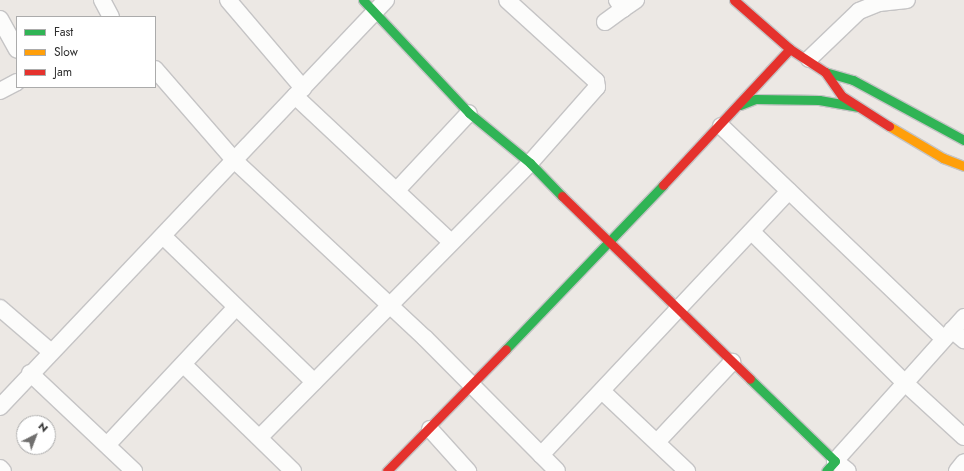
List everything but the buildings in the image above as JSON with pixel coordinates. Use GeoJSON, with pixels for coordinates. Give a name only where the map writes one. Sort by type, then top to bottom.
{"type":"FeatureCollection","features":[{"type":"Feature","properties":{"kind":"street"},"geometry":{"type":"LineString","coordinates":[[102,0],[110,16]]}},
{"type":"Feature","properties":{"kind":"street"},"geometry":{"type":"LineString","coordinates":[[228,0],[299,92],[451,242]]}},
{"type":"Feature","properties":{"kind":"street"},"geometry":{"type":"LineString","coordinates":[[362,0],[469,113],[530,163],[608,244],[677,308],[732,362],[831,466],[848,471]]}},
{"type":"Feature","properties":{"kind":"street"},"geometry":{"type":"LineString","coordinates":[[0,407],[50,351],[163,236],[386,0]]}},
{"type":"Feature","properties":{"kind":"street"},"geometry":{"type":"LineString","coordinates":[[261,436],[530,163],[593,94],[596,81],[507,0]]}},
{"type":"Feature","properties":{"kind":"street"},"geometry":{"type":"LineString","coordinates":[[734,0],[790,49],[809,59],[825,72],[842,96],[943,158],[964,166]]}},
{"type":"Feature","properties":{"kind":"street"},"geometry":{"type":"LineString","coordinates":[[809,59],[859,11],[879,3],[907,0]]}},
{"type":"Feature","properties":{"kind":"street"},"geometry":{"type":"LineString","coordinates":[[605,22],[625,3]]}},
{"type":"Feature","properties":{"kind":"street"},"geometry":{"type":"LineString","coordinates":[[0,19],[16,48]]}},
{"type":"Feature","properties":{"kind":"street"},"geometry":{"type":"LineString","coordinates":[[387,471],[472,386],[721,126],[790,49]]}},
{"type":"Feature","properties":{"kind":"street"},"geometry":{"type":"LineString","coordinates":[[156,70],[234,160],[389,305],[557,471]]}},
{"type":"Feature","properties":{"kind":"street"},"geometry":{"type":"LineString","coordinates":[[825,72],[854,80],[964,140]]}},
{"type":"Feature","properties":{"kind":"street"},"geometry":{"type":"LineString","coordinates":[[0,90],[16,82]]}},
{"type":"Feature","properties":{"kind":"street"},"geometry":{"type":"LineString","coordinates":[[740,105],[756,98],[819,100],[858,107]]}},
{"type":"Feature","properties":{"kind":"street"},"geometry":{"type":"LineString","coordinates":[[397,190],[469,113]]}},
{"type":"Feature","properties":{"kind":"street"},"geometry":{"type":"LineString","coordinates":[[721,126],[789,191],[953,336]]}},
{"type":"Feature","properties":{"kind":"street"},"geometry":{"type":"LineString","coordinates":[[541,455],[602,391],[677,308],[752,232],[789,191]]}},
{"type":"Feature","properties":{"kind":"street"},"geometry":{"type":"LineString","coordinates":[[752,232],[905,383],[964,437]]}},
{"type":"Feature","properties":{"kind":"street"},"geometry":{"type":"LineString","coordinates":[[163,236],[314,382]]}},
{"type":"Feature","properties":{"kind":"street"},"geometry":{"type":"LineString","coordinates":[[108,444],[184,365],[236,307]]}},
{"type":"Feature","properties":{"kind":"street"},"geometry":{"type":"LineString","coordinates":[[0,308],[50,351]]}},
{"type":"Feature","properties":{"kind":"street"},"geometry":{"type":"LineString","coordinates":[[831,466],[905,383],[953,336],[964,317]]}},
{"type":"Feature","properties":{"kind":"street"},"geometry":{"type":"LineString","coordinates":[[657,442],[732,362]]}},
{"type":"Feature","properties":{"kind":"street"},"geometry":{"type":"LineString","coordinates":[[184,365],[261,436],[293,471]]}},
{"type":"Feature","properties":{"kind":"street"},"geometry":{"type":"LineString","coordinates":[[30,373],[108,444],[132,470]]}},
{"type":"Feature","properties":{"kind":"street"},"geometry":{"type":"LineString","coordinates":[[602,391],[687,471]]}},
{"type":"Feature","properties":{"kind":"street"},"geometry":{"type":"LineString","coordinates":[[430,428],[468,471]]}},
{"type":"Feature","properties":{"kind":"street"},"geometry":{"type":"LineString","coordinates":[[957,471],[964,462]]}},
{"type":"Feature","properties":{"kind":"street"},"geometry":{"type":"LineString","coordinates":[[0,468],[3,471]]}},
{"type":"Feature","properties":{"kind":"traffic: fast"},"geometry":{"type":"LineString","coordinates":[[363,0],[469,113],[530,163],[562,196]]}},
{"type":"Feature","properties":{"kind":"traffic: fast"},"geometry":{"type":"LineString","coordinates":[[825,72],[853,80],[964,140]]}},
{"type":"Feature","properties":{"kind":"traffic: fast"},"geometry":{"type":"LineString","coordinates":[[740,105],[756,99],[819,100],[857,107]]}},
{"type":"Feature","properties":{"kind":"traffic: fast"},"geometry":{"type":"LineString","coordinates":[[506,349],[663,185]]}},
{"type":"Feature","properties":{"kind":"traffic: fast"},"geometry":{"type":"LineString","coordinates":[[750,379],[835,461],[826,471]]}},
{"type":"Feature","properties":{"kind":"traffic: slow"},"geometry":{"type":"LineString","coordinates":[[889,126],[943,158],[964,166]]}},
{"type":"Feature","properties":{"kind":"traffic: jam"},"geometry":{"type":"LineString","coordinates":[[734,0],[790,49],[825,72],[842,96],[889,126]]}},
{"type":"Feature","properties":{"kind":"traffic: jam"},"geometry":{"type":"LineString","coordinates":[[663,185],[790,49]]}},
{"type":"Feature","properties":{"kind":"traffic: jam"},"geometry":{"type":"LineString","coordinates":[[562,196],[750,379]]}},
{"type":"Feature","properties":{"kind":"traffic: jam"},"geometry":{"type":"LineString","coordinates":[[387,471],[506,349]]}}]}
